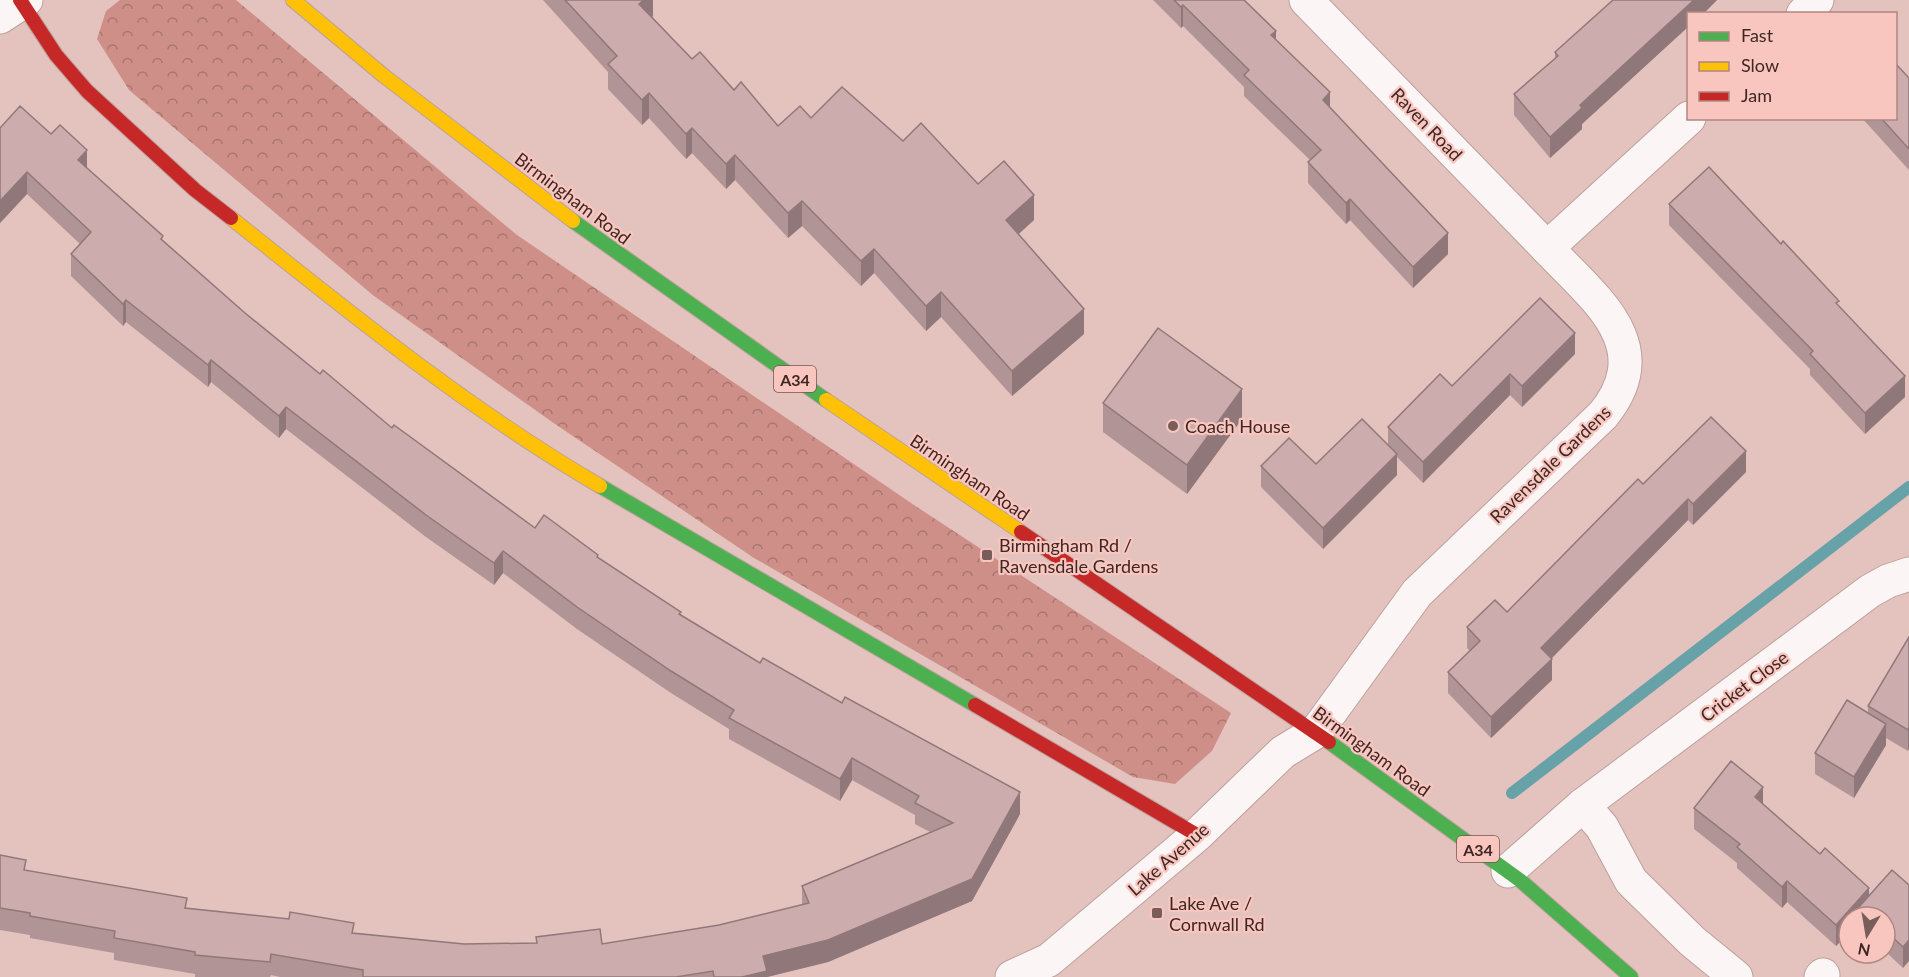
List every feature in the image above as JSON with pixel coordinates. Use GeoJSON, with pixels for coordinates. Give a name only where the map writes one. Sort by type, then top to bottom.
{"type":"FeatureCollection","features":[{"type":"Feature","properties":{"kind":"main road","name":"Birmingham Road"},"geometry":{"type":"LineString","coordinates":[[293,0],[377,71],[599,242],[830,404],[1316,732],[1508,871],[1631,977]]}},
{"type":"Feature","properties":{"kind":"main road"},"geometry":{"type":"LineString","coordinates":[[17,5],[87,91],[195,190],[398,351],[558,461],[1197,835]]}},
{"type":"Feature","properties":{"kind":"street","name":"Raven Road"},"geometry":{"type":"LineString","coordinates":[[1306,0],[1547,249]]}},
{"type":"Feature","properties":{"kind":"street"},"geometry":{"type":"LineString","coordinates":[[1805,12],[1817,0]]}},
{"type":"Feature","properties":{"kind":"street"},"geometry":{"type":"LineString","coordinates":[[1547,249],[1687,120]]}},
{"type":"Feature","properties":{"kind":"street","name":"Ravensdale Gardens"},"geometry":{"type":"LineString","coordinates":[[1316,732],[1417,593],[1615,401],[1626,367],[1625,349],[1620,331],[1611,315],[1547,249]]}},
{"type":"Feature","properties":{"kind":"street","name":"Cricket Close"},"geometry":{"type":"LineString","coordinates":[[1508,871],[1583,805],[1870,591],[1888,581],[1909,574]]}},
{"type":"Feature","properties":{"kind":"street","name":"Lake Avenue"},"geometry":{"type":"LineString","coordinates":[[1012,977],[1054,968],[1283,752],[1316,732]]}},
{"type":"Feature","properties":{"kind":"street"},"geometry":{"type":"LineString","coordinates":[[1583,805],[1602,827],[1631,880],[1692,941],[1736,977]]}},
{"type":"Feature","properties":{"kind":"green space"},"geometry":{"type":"Polygon","coordinates":[[[120,0],[236,0],[517,235],[914,505],[1231,713],[1212,751],[1175,784],[1133,777],[754,558],[555,424],[374,296],[129,90],[97,39],[106,11],[120,0]]]}},
{"type":"Feature","properties":{"kind":"building"},"geometry":{"type":"Polygon","coordinates":[[[565,0],[644,0],[639,4],[692,59],[700,52],[734,90],[741,82],[778,126],[800,106],[811,118],[842,87],[903,141],[921,123],[978,184],[1004,161],[1034,195],[1006,220],[1084,309],[1012,371],[941,292],[926,306],[874,249],[861,261],[802,201],[788,213],[735,155],[726,164],[692,128],[686,134],[649,93],[642,100],[608,64],[617,56],[565,0]]]}},
{"type":"Feature","properties":{"kind":"building"},"geometry":{"type":"Polygon","coordinates":[[[1174,0],[1244,0],[1276,31],[1271,35],[1330,92],[1323,100],[1448,233],[1413,267],[1350,199],[1346,203],[1308,162],[1321,150],[1244,75],[1249,70],[1183,5],[1181,7],[1174,0]]]}},
{"type":"Feature","properties":{"kind":"building"},"geometry":{"type":"Polygon","coordinates":[[[1613,0],[1694,0],[1580,105],[1582,108],[1550,137],[1514,94],[1558,56],[1555,52],[1613,0]]]}},
{"type":"Feature","properties":{"kind":"building"},"geometry":{"type":"Polygon","coordinates":[[[1897,65],[1909,78],[1909,149],[1883,120],[1897,120],[1897,65]]]}},
{"type":"Feature","properties":{"kind":"building"},"geometry":{"type":"Polygon","coordinates":[[[20,106],[51,134],[60,125],[87,150],[78,160],[163,236],[161,239],[245,313],[320,374],[323,370],[392,428],[394,425],[535,528],[544,515],[598,555],[597,557],[681,612],[679,614],[760,663],[763,658],[842,703],[845,697],[1020,792],[972,879],[828,940],[763,956],[767,971],[742,977],[714,977],[713,971],[676,977],[363,977],[363,970],[271,954],[270,962],[195,955],[195,952],[114,938],[115,931],[30,916],[30,913],[0,908],[0,855],[26,860],[24,870],[187,898],[185,908],[289,919],[290,912],[354,923],[352,933],[464,944],[537,943],[536,937],[600,929],[602,944],[719,925],[809,903],[802,886],[953,823],[915,803],[919,796],[852,758],[840,779],[729,718],[734,710],[671,671],[577,607],[503,551],[494,563],[426,515],[286,407],[279,416],[211,360],[208,365],[126,300],[123,304],[71,254],[91,232],[27,172],[0,201],[0,128],[20,106]]]}},
{"type":"Feature","properties":{"kind":"building"},"geometry":{"type":"Polygon","coordinates":[[[1709,167],[1781,244],[1783,241],[1839,301],[1836,303],[1905,376],[1865,413],[1810,354],[1813,351],[1669,204],[1709,167]]]}},
{"type":"Feature","properties":{"kind":"building"},"geometry":{"type":"Polygon","coordinates":[[[1540,298],[1575,333],[1522,386],[1510,374],[1423,462],[1388,427],[1440,374],[1452,386],[1540,298]]]}},
{"type":"Feature","properties":{"kind":"building","name":"Coach House"},"geometry":{"type":"Polygon","coordinates":[[[1158,328],[1242,389],[1187,465],[1103,403],[1158,328]]]}},
{"type":"Feature","properties":{"kind":"building"},"geometry":{"type":"Polygon","coordinates":[[[1711,417],[1746,451],[1693,504],[1688,499],[1541,648],[1552,659],[1491,717],[1448,672],[1480,641],[1467,627],[1495,600],[1507,612],[1638,479],[1643,484],[1711,417]]]}},
{"type":"Feature","properties":{"kind":"building"},"geometry":{"type":"Polygon","coordinates":[[[1362,419],[1397,454],[1323,528],[1261,466],[1289,438],[1316,464],[1362,419]]]}},
{"type":"Feature","properties":{"kind":"building"},"geometry":{"type":"Polygon","coordinates":[[[1909,637],[1909,727],[1908,730],[1868,706],[1909,637]]]}},
{"type":"Feature","properties":{"kind":"building"},"geometry":{"type":"Polygon","coordinates":[[[1847,700],[1886,724],[1854,777],[1815,753],[1847,700]]]}},
{"type":"Feature","properties":{"kind":"building"},"geometry":{"type":"Polygon","coordinates":[[[1731,761],[1763,787],[1755,797],[1820,854],[1825,848],[1869,888],[1854,905],[1837,905],[1836,925],[1787,881],[1782,887],[1737,847],[1740,844],[1694,808],[1731,761]]]}},
{"type":"Feature","properties":{"kind":"building"},"geometry":{"type":"Polygon","coordinates":[[[1892,870],[1909,885],[1909,940],[1903,947],[1897,941],[1897,905],[1861,905],[1892,870]]]}},
{"type":"Feature","properties":{"kind":"waterway"},"geometry":{"type":"LineString","coordinates":[[1512,793],[1909,487]]}},
{"type":"Feature","properties":{"kind":"traffic: fast"},"geometry":{"type":"LineString","coordinates":[[573,221],[826,400]]}},
{"type":"Feature","properties":{"kind":"traffic: fast"},"geometry":{"type":"LineString","coordinates":[[600,486],[975,705]]}},
{"type":"Feature","properties":{"kind":"traffic: fast"},"geometry":{"type":"LineString","coordinates":[[1329,742],[1521,881],[1631,977]]}},
{"type":"Feature","properties":{"kind":"traffic: slow"},"geometry":{"type":"LineString","coordinates":[[293,0],[384,76],[573,221]]}},
{"type":"Feature","properties":{"kind":"traffic: slow"},"geometry":{"type":"LineString","coordinates":[[231,218],[411,359],[503,425],[600,486]]}},
{"type":"Feature","properties":{"kind":"traffic: slow"},"geometry":{"type":"LineString","coordinates":[[826,400],[1021,532]]}},
{"type":"Feature","properties":{"kind":"traffic: jam"},"geometry":{"type":"LineString","coordinates":[[20,0],[56,55],[87,91],[195,190],[231,218]]}},
{"type":"Feature","properties":{"kind":"traffic: jam"},"geometry":{"type":"LineString","coordinates":[[1021,532],[1329,742]]}},
{"type":"Feature","properties":{"kind":"traffic: jam"},"geometry":{"type":"LineString","coordinates":[[975,705],[1197,835]]}},
{"type":"Feature","properties":{"kind":"place","name":"Coach House"},"geometry":{"type":"Point","coordinates":[1173,426]}},
{"type":"Feature","properties":{"kind":"place","name":"Birmingham Rd / Ravensdale Gardens"},"geometry":{"type":"Point","coordinates":[987,555]}},
{"type":"Feature","properties":{"kind":"place","name":"Lake Ave / Cornwall Rd"},"geometry":{"type":"Point","coordinates":[1157,913]}}]}
